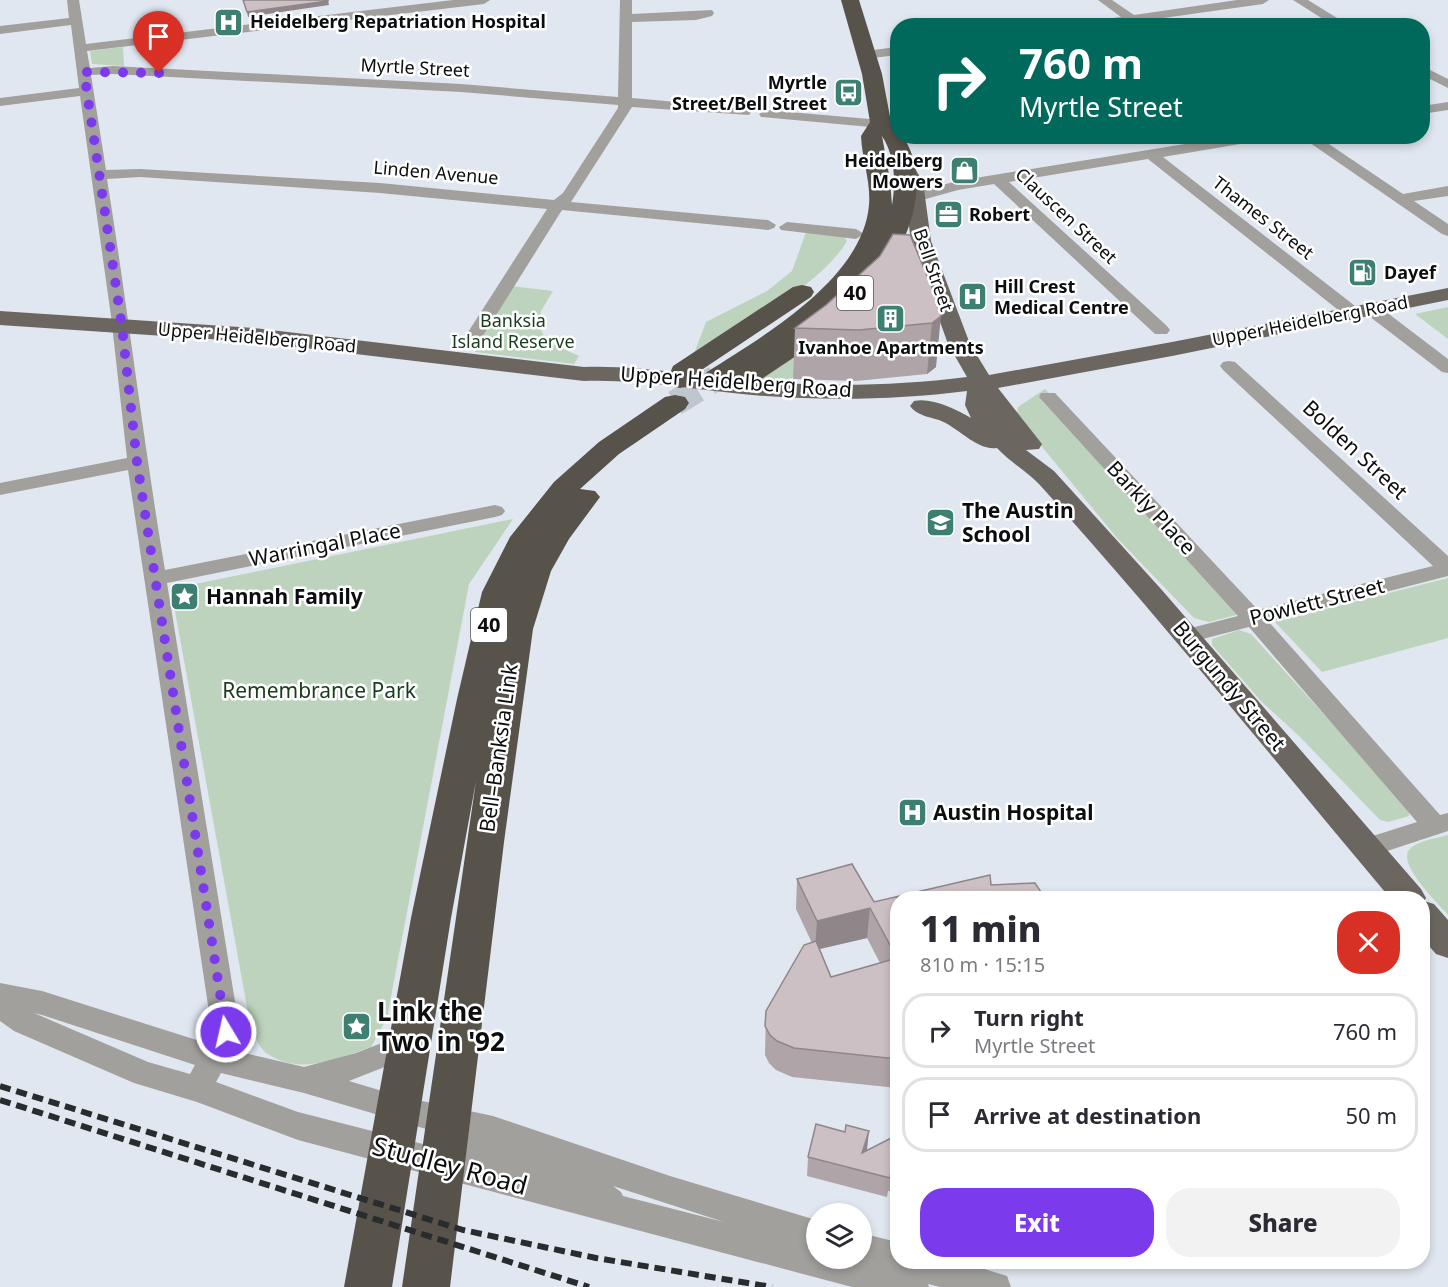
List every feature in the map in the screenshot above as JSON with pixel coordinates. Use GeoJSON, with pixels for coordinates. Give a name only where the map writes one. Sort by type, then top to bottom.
{"type":"FeatureCollection","features":[{"type":"Feature","properties":{"kind":"highway","name":"Bell Street"},"geometry":{"type":"LineString","coordinates":[[850,0],[872,74],[881,124],[890,132]]}},
{"type":"Feature","properties":{"kind":"highway","name":"Bell Street"},"geometry":{"type":"LineString","coordinates":[[879,182],[872,136],[875,128],[881,124]]}},
{"type":"Feature","properties":{"kind":"highway","name":"Bell Street"},"geometry":{"type":"LineString","coordinates":[[897,144],[910,181]]}},
{"type":"Feature","properties":{"kind":"highway","name":"40"},"geometry":{"type":"LineString","coordinates":[[748,384],[827,322],[874,270],[884,257],[901,218],[904,186],[910,181]]}},
{"type":"Feature","properties":{"kind":"highway","name":"40"},"geometry":{"type":"LineString","coordinates":[[716,378],[798,322],[841,282],[869,242],[878,220],[881,201],[879,182]]}},
{"type":"Feature","properties":{"kind":"highway"},"geometry":{"type":"LineString","coordinates":[[690,394],[681,374],[813,284],[840,257],[864,219],[873,191],[879,182]]}},
{"type":"Feature","properties":{"kind":"highway","name":"Bell–Banksia Link"},"geometry":{"type":"LineString","coordinates":[[393,1145],[431,918],[474,699],[492,612],[506,573],[525,537],[564,488],[609,448],[690,394]]}},
{"type":"Feature","properties":{"kind":"highway","name":"Bell–Banksia Link"},"geometry":{"type":"LineString","coordinates":[[444,1152],[510,673],[517,629],[527,590],[555,536],[592,489],[631,455],[690,394]]}},
{"type":"Feature","properties":{"kind":"highway","name":"40"},"geometry":{"type":"LineString","coordinates":[[370,1274],[393,1145]]}},
{"type":"Feature","properties":{"kind":"highway","name":"40"},"geometry":{"type":"LineString","coordinates":[[427,1282],[444,1152]]}},
{"type":"Feature","properties":{"kind":"main road","name":"Bell Street"},"geometry":{"type":"LineString","coordinates":[[910,181],[921,241],[965,355],[982,390]]}},
{"type":"Feature","properties":{"kind":"main road","name":"Upper Heidelberg Road"},"geometry":{"type":"LineString","coordinates":[[0,318],[254,335],[584,374],[596,382],[629,382],[690,394],[848,410],[921,406],[982,390],[1015,378],[1167,339],[1362,311],[1448,294]]}},
{"type":"Feature","properties":{"kind":"main road","name":"Upper Heidelberg Road"},"geometry":{"type":"LineString","coordinates":[[690,394],[748,384],[819,392],[1045,390],[1106,370],[1167,339]]}},
{"type":"Feature","properties":{"kind":"main road"},"geometry":{"type":"LineString","coordinates":[[965,355],[993,371],[1015,378]]}},
{"type":"Feature","properties":{"kind":"main road","name":"Burgundy Street"},"geometry":{"type":"LineString","coordinates":[[982,390],[1007,414],[1028,440],[1045,476]]}},
{"type":"Feature","properties":{"kind":"main road","name":"Burgundy Street"},"geometry":{"type":"LineString","coordinates":[[982,390],[981,416],[1019,457],[1045,476],[1187,636],[1403,891]]}},
{"type":"Feature","properties":{"kind":"main road"},"geometry":{"type":"LineString","coordinates":[[1007,414],[1017,402],[1045,390]]}},
{"type":"Feature","properties":{"kind":"main road"},"geometry":{"type":"LineString","coordinates":[[921,406],[953,417],[1019,457]]}},
{"type":"Feature","properties":{"kind":"main road"},"geometry":{"type":"LineString","coordinates":[[1430,923],[1448,944]]}},
{"type":"Feature","properties":{"kind":"street"},"geometry":{"type":"LineString","coordinates":[[74,0],[122,327],[137,462],[226,1032],[198,1089]]}},
{"type":"Feature","properties":{"kind":"street"},"geometry":{"type":"LineString","coordinates":[[81,48],[484,0]]}},
{"type":"Feature","properties":{"kind":"street"},"geometry":{"type":"LineString","coordinates":[[472,340],[558,204],[569,196],[625,108],[623,102],[626,0]]}},
{"type":"Feature","properties":{"kind":"street"},"geometry":{"type":"LineString","coordinates":[[1104,0],[1131,18]]}},
{"type":"Feature","properties":{"kind":"street"},"geometry":{"type":"LineString","coordinates":[[1160,18],[1263,0]]}},
{"type":"Feature","properties":{"kind":"street"},"geometry":{"type":"LineString","coordinates":[[1299,0],[1330,18]]}},
{"type":"Feature","properties":{"kind":"street"},"geometry":{"type":"LineString","coordinates":[[626,18],[696,16],[708,13]]}},
{"type":"Feature","properties":{"kind":"street"},"geometry":{"type":"LineString","coordinates":[[0,30],[76,21]]}},
{"type":"Feature","properties":{"kind":"street"},"geometry":{"type":"LineString","coordinates":[[865,55],[890,52]]}},
{"type":"Feature","properties":{"kind":"street","name":"Myrtle Street"},"geometry":{"type":"LineString","coordinates":[[84,72],[113,70],[461,88],[744,112]]}},
{"type":"Feature","properties":{"kind":"street"},"geometry":{"type":"LineString","coordinates":[[1430,74],[1448,84]]}},
{"type":"Feature","properties":{"kind":"street"},"geometry":{"type":"LineString","coordinates":[[0,102],[87,91]]}},
{"type":"Feature","properties":{"kind":"street"},"geometry":{"type":"LineString","coordinates":[[1430,109],[1448,106]]}},
{"type":"Feature","properties":{"kind":"street"},"geometry":{"type":"LineString","coordinates":[[766,114],[881,124]]}},
{"type":"Feature","properties":{"kind":"street"},"geometry":{"type":"LineString","coordinates":[[910,181],[945,188],[998,180],[1148,150],[1198,144]]}},
{"type":"Feature","properties":{"kind":"street"},"geometry":{"type":"LineString","coordinates":[[1319,144],[1448,231]]}},
{"type":"Feature","properties":{"kind":"street","name":"Thames Street"},"geometry":{"type":"LineString","coordinates":[[1148,150],[1362,311],[1448,368]]}},
{"type":"Feature","properties":{"kind":"street","name":"Linden Avenue"},"geometry":{"type":"LineString","coordinates":[[99,175],[140,173],[380,188],[768,225]]}},
{"type":"Feature","properties":{"kind":"street","name":"Clauscen Street"},"geometry":{"type":"LineString","coordinates":[[998,180],[1167,339]]}},
{"type":"Feature","properties":{"kind":"street"},"geometry":{"type":"LineString","coordinates":[[1401,200],[1448,191]]}},
{"type":"Feature","properties":{"kind":"street"},"geometry":{"type":"LineString","coordinates":[[787,227],[856,234]]}},
{"type":"Feature","properties":{"kind":"street","name":"Bolden Street"},"geometry":{"type":"LineString","coordinates":[[1229,366],[1448,569]]}},
{"type":"Feature","properties":{"kind":"street","name":"Barkly Place"},"geometry":{"type":"LineString","coordinates":[[1045,390],[1252,619]]}},
{"type":"Feature","properties":{"kind":"street"},"geometry":{"type":"LineString","coordinates":[[0,489],[137,462]]}},
{"type":"Feature","properties":{"kind":"street","name":"Warringal Place"},"geometry":{"type":"LineString","coordinates":[[155,579],[495,511]]}},
{"type":"Feature","properties":{"kind":"street","name":"Powlett Street"},"geometry":{"type":"LineString","coordinates":[[1187,636],[1448,569]]}},
{"type":"Feature","properties":{"kind":"street"},"geometry":{"type":"LineString","coordinates":[[1252,619],[1305,676],[1357,741],[1441,824],[1366,848]]}},
{"type":"Feature","properties":{"kind":"street","name":"Studley Road"},"geometry":{"type":"LineString","coordinates":[[0,995],[42,1003],[212,1058],[304,1080],[393,1145]]}},
{"type":"Feature","properties":{"kind":"street","name":"Studley Road"},"geometry":{"type":"LineString","coordinates":[[0,1005],[24,1022],[144,1074],[198,1089],[298,1126],[393,1145],[444,1152],[806,1232]]}},
{"type":"Feature","properties":{"kind":"street"},"geometry":{"type":"LineString","coordinates":[[304,1080],[359,1065],[410,1044]]}},
{"type":"Feature","properties":{"kind":"street","name":"Studley Road"},"geometry":{"type":"LineString","coordinates":[[444,1152],[493,1130],[577,1180],[617,1208],[913,1287]]}},
{"type":"Feature","properties":{"kind":"street"},"geometry":{"type":"LineString","coordinates":[[393,1145],[444,1152]]}},
{"type":"Feature","properties":{"kind":"street"},"geometry":{"type":"LineString","coordinates":[[872,1251],[890,1256]]}},
{"type":"Feature","properties":{"kind":"street"},"geometry":{"type":"LineString","coordinates":[[932,1269],[995,1287]]}},
{"type":"Feature","properties":{"kind":"green space"},"geometry":{"type":"Polygon","coordinates":[[[123,47],[124,66],[92,64],[90,51],[123,47]]]}},
{"type":"Feature","properties":{"kind":"green space"},"geometry":{"type":"Polygon","coordinates":[[[806,232],[844,237],[847,241],[835,258],[799,290],[693,356],[706,322],[767,291],[792,271],[806,232]]]}},
{"type":"Feature","properties":{"kind":"green space"},"geometry":{"type":"Polygon","coordinates":[[[905,234],[910,234],[915,253],[859,317],[784,385],[757,380],[905,234]]]}},
{"type":"Feature","properties":{"kind":"green space","name":"Banksia Island Reserve"},"geometry":{"type":"Polygon","coordinates":[[[511,286],[553,291],[541,311],[539,327],[548,342],[579,356],[574,364],[475,352],[511,286]]]}},
{"type":"Feature","properties":{"kind":"green space"},"geometry":{"type":"Polygon","coordinates":[[[1448,307],[1448,339],[1415,314],[1448,307]]]}},
{"type":"Feature","properties":{"kind":"green space"},"geometry":{"type":"Polygon","coordinates":[[[1045,389],[1240,614],[1209,622],[1194,618],[1117,538],[1020,420],[1017,413],[1018,407],[1045,389]]]}},
{"type":"Feature","properties":{"kind":"green space","name":"Remembrance Park"},"geometry":{"type":"Polygon","coordinates":[[[513,519],[469,584],[387,1018],[371,1047],[318,1063],[292,1063],[279,1060],[264,1051],[251,1029],[171,589],[513,519]]]}},
{"type":"Feature","properties":{"kind":"green space"},"geometry":{"type":"Polygon","coordinates":[[[1448,578],[1448,638],[1322,672],[1275,622],[1448,578]]]}},
{"type":"Feature","properties":{"kind":"green space"},"geometry":{"type":"Polygon","coordinates":[[[1239,630],[1251,634],[1409,808],[1409,816],[1388,822],[1380,820],[1299,736],[1261,701],[1212,645],[1212,639],[1239,630]]]}},
{"type":"Feature","properties":{"kind":"green space"},"geometry":{"type":"Polygon","coordinates":[[[1448,835],[1448,915],[1430,895],[1430,891],[1426,891],[1408,861],[1407,853],[1412,847],[1448,835]]]}},
{"type":"Feature","properties":{"kind":"building"},"geometry":{"type":"Polygon","coordinates":[[[243,0],[328,0],[328,1],[247,12],[243,0]]]}},
{"type":"Feature","properties":{"kind":"building"},"geometry":{"type":"Polygon","coordinates":[[[893,234],[910,235],[933,290],[941,316],[932,323],[859,330],[795,328],[826,305],[880,256],[893,234]]]}},
{"type":"Feature","properties":{"kind":"building"},"geometry":{"type":"Polygon","coordinates":[[[852,864],[874,902],[890,898],[890,945],[870,908],[817,921],[797,879],[852,864]]]}},
{"type":"Feature","properties":{"kind":"building"},"geometry":{"type":"Polygon","coordinates":[[[990,875],[991,885],[1035,883],[1040,891],[921,891],[990,875]]]}},
{"type":"Feature","properties":{"kind":"building"},"geometry":{"type":"Polygon","coordinates":[[[816,941],[831,977],[890,960],[890,1058],[794,1048],[777,1041],[770,1035],[765,1026],[766,1011],[804,945],[816,941]]]}},
{"type":"Feature","properties":{"kind":"building"},"geometry":{"type":"Polygon","coordinates":[[[816,1124],[845,1132],[846,1125],[869,1131],[862,1153],[890,1139],[890,1178],[808,1157],[816,1124]]]}},
{"type":"Feature","properties":{"kind":"tunnel"},"geometry":{"type":"LineString","coordinates":[[675,403],[716,378]]}},
{"type":"Feature","properties":{"kind":"railway"},"geometry":{"type":"LineString","coordinates":[[0,1086],[463,1230],[596,1258],[772,1287]]}},
{"type":"Feature","properties":{"kind":"railway"},"geometry":{"type":"LineString","coordinates":[[0,1100],[589,1287]]}},
{"type":"Feature","properties":{"kind":"place","name":"Heidelberg Repatriation Hospital"},"geometry":{"type":"Point","coordinates":[229,22]}},
{"type":"Feature","properties":{"kind":"place","name":"Myrtle Street/Bell Street"},"geometry":{"type":"Point","coordinates":[848,93]}},
{"type":"Feature","properties":{"kind":"place","name":"Heidelberg Mowers"},"geometry":{"type":"Point","coordinates":[964,171]}},
{"type":"Feature","properties":{"kind":"place","name":"Robert"},"geometry":{"type":"Point","coordinates":[948,215]}},
{"type":"Feature","properties":{"kind":"place","name":"Dayef"},"geometry":{"type":"Point","coordinates":[1363,273]}},
{"type":"Feature","properties":{"kind":"place","name":"Hill Crest Medical Centre"},"geometry":{"type":"Point","coordinates":[973,297]}},
{"type":"Feature","properties":{"kind":"place","name":"Ivanhoe Apartments"},"geometry":{"type":"Point","coordinates":[891,319]}},
{"type":"Feature","properties":{"kind":"place","name":"The Austin School"},"geometry":{"type":"Point","coordinates":[941,523]}},
{"type":"Feature","properties":{"kind":"place","name":"Hannah Family"},"geometry":{"type":"Point","coordinates":[185,597]}},
{"type":"Feature","properties":{"kind":"place","name":"Austin Hospital"},"geometry":{"type":"Point","coordinates":[912,813]}},
{"type":"Feature","properties":{"kind":"place","name":"Link the Two in '92"},"geometry":{"type":"Point","coordinates":[356,1027]}},
{"type":"Feature","properties":{"kind":"route"},"geometry":{"type":"LineString","coordinates":[[159,73],[113,70],[84,72],[122,327],[137,462],[226,1032]]}}]}
